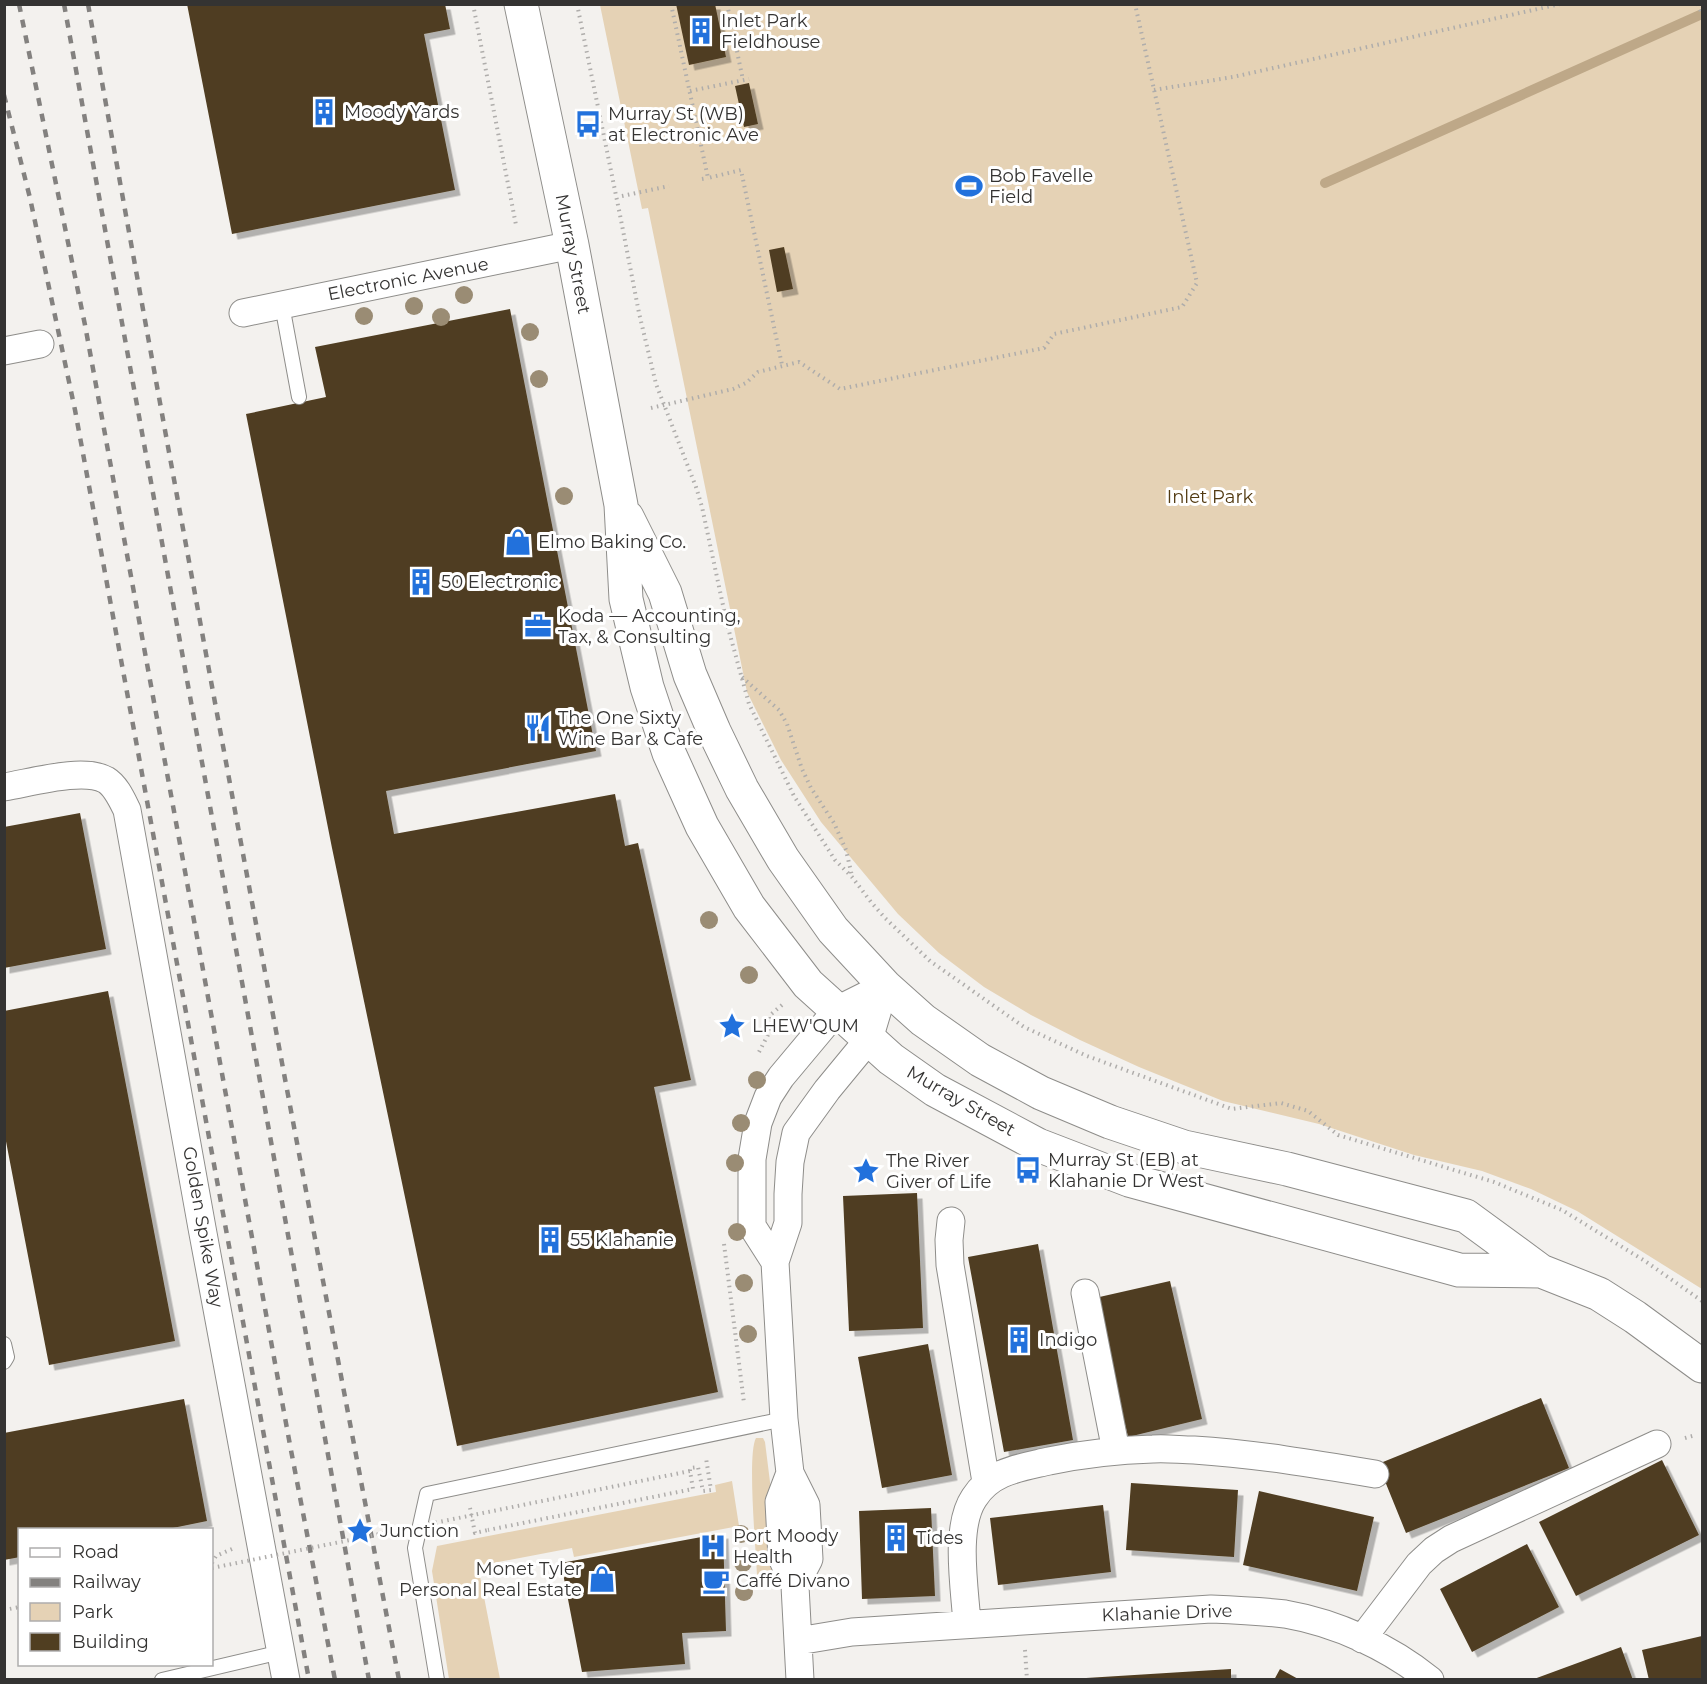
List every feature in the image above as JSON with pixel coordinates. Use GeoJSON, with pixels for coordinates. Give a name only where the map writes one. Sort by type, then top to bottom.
{"type":"FeatureCollection","features":[{"type":"Feature","properties":{"kind":"main road","name":"Murray Street"},"geometry":{"type":"LineString","coordinates":[[522,4],[572,245],[621,505],[626,599],[647,687],[669,753],[702,826],[749,907],[808,984],[891,1059],[935,1090],[1038,1145],[1130,1180],[1459,1270],[1541,1271]]}},
{"type":"Feature","properties":{"kind":"main road","name":"Murray Street"},"geometry":{"type":"LineString","coordinates":[[621,505],[665,593],[690,675],[742,789],[783,859],[833,930],[885,986],[923,1020],[981,1060],[1041,1093],[1110,1122],[1185,1147],[1287,1169],[1466,1216],[1541,1271],[1599,1294],[1645,1323],[1702,1365]]}},
{"type":"Feature","properties":{"kind":"street","name":"Electronic Avenue"},"geometry":{"type":"LineString","coordinates":[[243,313],[572,245]]}},
{"type":"Feature","properties":{"kind":"street"},"geometry":{"type":"LineString","coordinates":[[4,351],[40,344]]}},
{"type":"Feature","properties":{"kind":"street","name":"Golden Spike Way"},"geometry":{"type":"LineString","coordinates":[[4,788],[60,777],[86,775],[106,780],[119,794],[127,810],[286,1680]]}},
{"type":"Feature","properties":{"kind":"street"},"geometry":{"type":"LineString","coordinates":[[775,1262],[752,1226],[752,1159],[758,1123],[768,1097],[781,1077],[837,1010],[885,986]]}},
{"type":"Feature","properties":{"kind":"street"},"geometry":{"type":"LineString","coordinates":[[800,1680],[795,1586],[782,1558],[779,1502],[790,1473],[784,1419],[775,1262],[788,1223],[790,1162],[796,1133],[868,1039],[885,986]]}},
{"type":"Feature","properties":{"kind":"street"},"geometry":{"type":"LineString","coordinates":[[951,1221],[950,1264],[987,1482]]}},
{"type":"Feature","properties":{"kind":"street"},"geometry":{"type":"LineString","coordinates":[[1085,1293],[1116,1451]]}},
{"type":"Feature","properties":{"kind":"street"},"geometry":{"type":"LineString","coordinates":[[1362,1639],[1419,1564],[1434,1550],[1451,1539],[1657,1444]]}},
{"type":"Feature","properties":{"kind":"street"},"geometry":{"type":"LineString","coordinates":[[968,1624],[963,1578],[964,1522],[972,1500],[987,1482],[1003,1473],[1062,1459],[1155,1448],[1236,1452],[1375,1474]]}},
{"type":"Feature","properties":{"kind":"street","name":"Klahanie Drive"},"geometry":{"type":"LineString","coordinates":[[798,1641],[852,1632],[1211,1609],[1241,1610],[1286,1615],[1320,1622],[1388,1651],[1430,1680]]}},
{"type":"Feature","properties":{"kind":"lane"},"geometry":{"type":"LineString","coordinates":[[282,305],[299,397]]}},
{"type":"Feature","properties":{"kind":"lane"},"geometry":{"type":"LineString","coordinates":[[4,1344],[7,1357],[4,1362]]}},
{"type":"Feature","properties":{"kind":"lane"},"geometry":{"type":"LineString","coordinates":[[437,1680],[415,1548],[426,1494],[784,1419]]}},
{"type":"Feature","properties":{"kind":"lane"},"geometry":{"type":"LineString","coordinates":[[162,1680],[281,1652]]}},
{"type":"Feature","properties":{"kind":"path"},"geometry":{"type":"LineString","coordinates":[[473,4],[514,218]]}},
{"type":"Feature","properties":{"kind":"path"},"geometry":{"type":"LineString","coordinates":[[576,4],[639,313],[656,384],[702,507],[727,624],[749,704],[794,796],[835,860],[885,918],[930,961],[1024,1027],[1087,1056],[1232,1110],[1281,1103],[1308,1111],[1338,1135],[1494,1182],[1562,1210],[1646,1261],[1702,1301]]}},
{"type":"Feature","properties":{"kind":"path"},"geometry":{"type":"LineString","coordinates":[[671,4],[708,178]]}},
{"type":"Feature","properties":{"kind":"path"},"geometry":{"type":"LineString","coordinates":[[727,4],[742,80]]}},
{"type":"Feature","properties":{"kind":"path"},"geometry":{"type":"LineString","coordinates":[[651,408],[740,387],[758,372],[799,362],[840,389],[1044,348],[1054,334],[1182,307],[1197,284],[1136,4]]}},
{"type":"Feature","properties":{"kind":"path"},"geometry":{"type":"LineString","coordinates":[[1154,90],[1233,77],[1560,4]]}},
{"type":"Feature","properties":{"kind":"path"},"geometry":{"type":"LineString","coordinates":[[1698,4],[1702,14]]}},
{"type":"Feature","properties":{"kind":"path"},"geometry":{"type":"LineString","coordinates":[[690,91],[749,79]]}},
{"type":"Feature","properties":{"kind":"path"},"geometry":{"type":"LineString","coordinates":[[702,179],[741,170],[782,366]]}},
{"type":"Feature","properties":{"kind":"path"},"geometry":{"type":"LineString","coordinates":[[622,196],[669,186]]}},
{"type":"Feature","properties":{"kind":"path"},"geometry":{"type":"LineString","coordinates":[[740,676],[779,710],[787,724],[802,769],[811,788],[834,823],[846,850],[852,877]]}},
{"type":"Feature","properties":{"kind":"path"},"geometry":{"type":"LineString","coordinates":[[880,922],[885,918]]}},
{"type":"Feature","properties":{"kind":"path"},"geometry":{"type":"LineString","coordinates":[[758,1054],[769,1033],[769,1016],[779,1008]]}},
{"type":"Feature","properties":{"kind":"path"},"geometry":{"type":"LineString","coordinates":[[213,1568],[690,1471],[690,1468],[698,1467],[703,1491],[711,1490],[705,1454]]}},
{"type":"Feature","properties":{"kind":"path"},"geometry":{"type":"LineString","coordinates":[[469,1502],[475,1533],[693,1489],[690,1471]]}},
{"type":"Feature","properties":{"kind":"path"},"geometry":{"type":"LineString","coordinates":[[213,1561],[216,1556],[235,1548]]}},
{"type":"Feature","properties":{"kind":"green space","name":"Inlet Park"},"geometry":{"type":"Polygon","coordinates":[[[600,5],[1702,5],[1702,1289],[1577,1211],[1531,1189],[1482,1171],[1414,1155],[1319,1124],[1223,1101],[1080,1040],[984,987],[939,953],[898,914],[821,822],[781,760],[747,692],[648,208],[642,209],[600,5]]]}},
{"type":"Feature","properties":{"kind":"green space"},"geometry":{"type":"Polygon","coordinates":[[[756,1438],[763,1438],[765,1442],[773,1506],[777,1573],[757,1575],[752,1482],[753,1447],[756,1438]]]}},
{"type":"Feature","properties":{"kind":"green space"},"geometry":{"type":"Polygon","coordinates":[[[732,1481],[739,1526],[574,1557],[572,1548],[478,1566],[500,1679],[449,1679],[432,1571],[437,1546],[716,1492],[715,1485],[732,1481]]]}},
{"type":"Feature","properties":{"kind":"building","name":"Moody Yards"},"geometry":{"type":"Polygon","coordinates":[[[187,4],[445,4],[450,29],[424,34],[455,190],[232,234],[187,4]]]}},
{"type":"Feature","properties":{"kind":"building","name":"Inlet Park Fieldhouse"},"geometry":{"type":"Polygon","coordinates":[[[676,4],[715,4],[726,57],[689,65],[676,4]]]}},
{"type":"Feature","properties":{"kind":"building"},"geometry":{"type":"Polygon","coordinates":[[[749,83],[758,124],[744,127],[735,86],[749,83]]]}},
{"type":"Feature","properties":{"kind":"building"},"geometry":{"type":"Polygon","coordinates":[[[784,247],[793,289],[777,292],[769,250],[784,247]]]}},
{"type":"Feature","properties":{"kind":"building"},"geometry":{"type":"Polygon","coordinates":[[[510,309],[596,751],[386,791],[394,834],[615,794],[625,846],[638,843],[691,1080],[654,1087],[718,1392],[457,1446],[332,848],[246,414],[326,397],[315,347],[510,309]]]}},
{"type":"Feature","properties":{"kind":"building"},"geometry":{"type":"Polygon","coordinates":[[[80,813],[106,949],[4,968],[4,827],[80,813]]]}},
{"type":"Feature","properties":{"kind":"building"},"geometry":{"type":"Polygon","coordinates":[[[108,991],[175,1341],[49,1365],[4,1131],[4,1011],[108,991]]]}},
{"type":"Feature","properties":{"kind":"building"},"geometry":{"type":"Polygon","coordinates":[[[917,1193],[923,1328],[849,1331],[843,1196],[917,1193]]]}},
{"type":"Feature","properties":{"kind":"building","name":"Indigo"},"geometry":{"type":"Polygon","coordinates":[[[1038,1244],[1073,1440],[1004,1452],[968,1257],[1038,1244]]]}},
{"type":"Feature","properties":{"kind":"building","name":"Indigo"},"geometry":{"type":"Polygon","coordinates":[[[1170,1281],[1202,1419],[1128,1437],[1095,1298],[1170,1281]]]}},
{"type":"Feature","properties":{"kind":"building"},"geometry":{"type":"Polygon","coordinates":[[[928,1344],[952,1475],[882,1488],[858,1357],[928,1344]]]}},
{"type":"Feature","properties":{"kind":"building"},"geometry":{"type":"Polygon","coordinates":[[[1541,1398],[1569,1468],[1406,1533],[1378,1464],[1541,1398]]]}},
{"type":"Feature","properties":{"kind":"building"},"geometry":{"type":"Polygon","coordinates":[[[184,1399],[207,1521],[173,1528],[18,1528],[18,1557],[4,1560],[4,1433],[184,1399]]]}},
{"type":"Feature","properties":{"kind":"building"},"geometry":{"type":"Polygon","coordinates":[[[1662,1460],[1699,1535],[1576,1596],[1539,1522],[1662,1460]]]}},
{"type":"Feature","properties":{"kind":"building"},"geometry":{"type":"Polygon","coordinates":[[[1131,1483],[1238,1490],[1234,1557],[1126,1550],[1131,1483]]]}},
{"type":"Feature","properties":{"kind":"building"},"geometry":{"type":"Polygon","coordinates":[[[1259,1491],[1374,1517],[1357,1591],[1243,1565],[1259,1491]]]}},
{"type":"Feature","properties":{"kind":"building"},"geometry":{"type":"Polygon","coordinates":[[[1103,1505],[1111,1572],[998,1585],[990,1518],[1103,1505]]]}},
{"type":"Feature","properties":{"kind":"building","name":"Tides"},"geometry":{"type":"Polygon","coordinates":[[[931,1508],[935,1596],[862,1599],[859,1511],[931,1508]]]}},
{"type":"Feature","properties":{"kind":"building"},"geometry":{"type":"Polygon","coordinates":[[[723,1533],[726,1631],[682,1633],[685,1664],[582,1672],[561,1563],[723,1533]]]}},
{"type":"Feature","properties":{"kind":"building"},"geometry":{"type":"Polygon","coordinates":[[[1527,1544],[1559,1607],[1472,1652],[1440,1589],[1527,1544]]]}},
{"type":"Feature","properties":{"kind":"building"},"geometry":{"type":"Polygon","coordinates":[[[1702,1636],[1702,1680],[1649,1680],[1642,1650],[1702,1636]]]}},
{"type":"Feature","properties":{"kind":"building"},"geometry":{"type":"Polygon","coordinates":[[[1621,1647],[1633,1680],[1534,1680],[1534,1679],[1621,1647]]]}},
{"type":"Feature","properties":{"kind":"building"},"geometry":{"type":"Polygon","coordinates":[[[1231,1669],[1231,1680],[1086,1680],[1086,1678],[1231,1669]]]}},
{"type":"Feature","properties":{"kind":"building"},"geometry":{"type":"Polygon","coordinates":[[[1280,1669],[1300,1680],[1274,1680],[1280,1669]]]}},
{"type":"Feature","properties":{"kind":"waterway"},"geometry":{"type":"LineString","coordinates":[[1325,183],[1702,14]]}},
{"type":"Feature","properties":{"kind":"railway"},"geometry":{"type":"LineString","coordinates":[[19,4],[85,325],[335,1680]]}},
{"type":"Feature","properties":{"kind":"railway"},"geometry":{"type":"LineString","coordinates":[[64,4],[369,1680]]}},
{"type":"Feature","properties":{"kind":"railway"},"geometry":{"type":"LineString","coordinates":[[88,4],[241,842],[399,1680]]}},
{"type":"Feature","properties":{"kind":"railway"},"geometry":{"type":"LineString","coordinates":[[4,95],[30,198],[75,410],[309,1680]]}},
{"type":"Feature","properties":{"kind":"place","name":"Inlet Park Fieldhouse"},"geometry":{"type":"Point","coordinates":[701,31]}},
{"type":"Feature","properties":{"kind":"place","name":"Moody Yards"},"geometry":{"type":"Point","coordinates":[324,112]}},
{"type":"Feature","properties":{"kind":"place","name":"Murray St (WB) at Electronic Ave"},"geometry":{"type":"Point","coordinates":[588,124]}},
{"type":"Feature","properties":{"kind":"place","name":"Bob Favelle Field"},"geometry":{"type":"Point","coordinates":[969,186]}},
{"type":"Feature","properties":{"kind":"place","name":"Elmo Baking Co."},"geometry":{"type":"Point","coordinates":[518,542]}},
{"type":"Feature","properties":{"kind":"place","name":"50 Electronic"},"geometry":{"type":"Point","coordinates":[421,582]}},
{"type":"Feature","properties":{"kind":"place","name":"Koda — Accounting, Tax, & Consulting"},"geometry":{"type":"Point","coordinates":[538,626]}},
{"type":"Feature","properties":{"kind":"place","name":"The One Sixty Wine Bar & Cafe"},"geometry":{"type":"Point","coordinates":[538,728]}},
{"type":"Feature","properties":{"kind":"place","name":"LHEW'QUM"},"geometry":{"type":"Point","coordinates":[732,1026]}},
{"type":"Feature","properties":{"kind":"place","name":"Murray St (EB) at Klahanie Dr West"},"geometry":{"type":"Point","coordinates":[1028,1170]}},
{"type":"Feature","properties":{"kind":"place","name":"The River Giver of Life"},"geometry":{"type":"Point","coordinates":[866,1171]}},
{"type":"Feature","properties":{"kind":"place","name":"55 Klahanie"},"geometry":{"type":"Point","coordinates":[550,1240]}},
{"type":"Feature","properties":{"kind":"place","name":"Indigo"},"geometry":{"type":"Point","coordinates":[1019,1340]}},
{"type":"Feature","properties":{"kind":"place","name":"Junction"},"geometry":{"type":"Point","coordinates":[360,1531]}},
{"type":"Feature","properties":{"kind":"place","name":"Tides"},"geometry":{"type":"Point","coordinates":[896,1538]}},
{"type":"Feature","properties":{"kind":"place","name":"Port Moody Health"},"geometry":{"type":"Point","coordinates":[713,1546]}},
{"type":"Feature","properties":{"kind":"place","name":"Monet Tyler Personal Real Estate"},"geometry":{"type":"Point","coordinates":[602,1579]}},
{"type":"Feature","properties":{"kind":"place","name":"Caffé Divano"},"geometry":{"type":"Point","coordinates":[716,1581]}}]}
